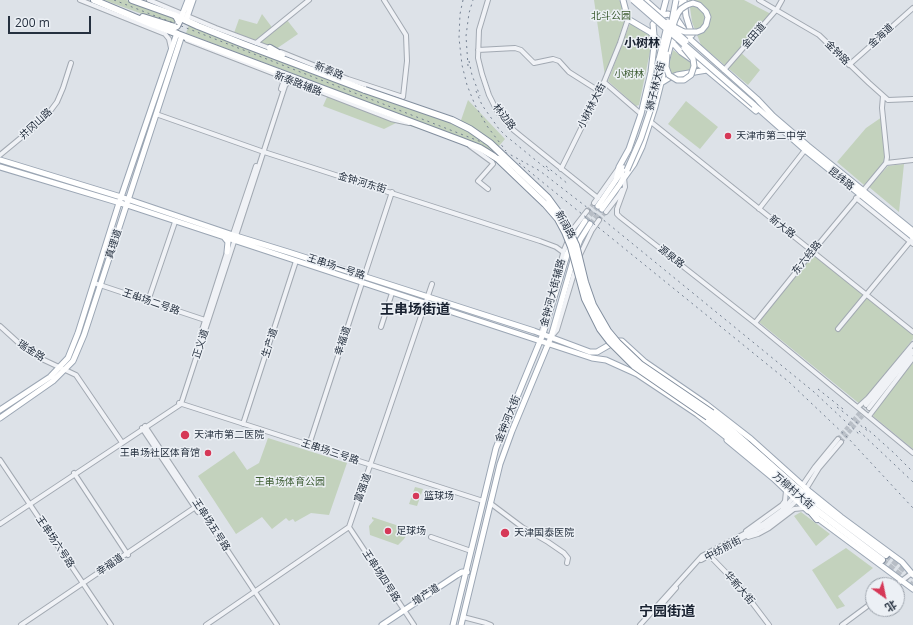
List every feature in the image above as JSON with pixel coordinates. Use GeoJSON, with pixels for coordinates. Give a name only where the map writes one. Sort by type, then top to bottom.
{"type":"FeatureCollection","features":[{"type":"Feature","properties":{"kind":"highway"},"geometry":{"type":"LineString","coordinates":[[94,0],[125,15],[179,35]]}},
{"type":"Feature","properties":{"kind":"highway"},"geometry":{"type":"LineString","coordinates":[[132,0],[174,15],[185,17],[243,44],[323,74]]}},
{"type":"Feature","properties":{"kind":"highway"},"geometry":{"type":"LineString","coordinates":[[125,15],[155,20],[175,27],[178,26],[179,22],[174,15]]}},
{"type":"Feature","properties":{"kind":"highway","name":"新阔路"},"geometry":{"type":"LineString","coordinates":[[179,35],[416,123],[480,148],[498,159],[545,204],[558,219],[571,247],[585,299],[600,329],[610,342],[634,366],[710,415]]}},
{"type":"Feature","properties":{"kind":"highway"},"geometry":{"type":"LineString","coordinates":[[270,48],[281,55],[309,66],[323,74]]}},
{"type":"Feature","properties":{"kind":"highway","name":"新阔路"},"geometry":{"type":"LineString","coordinates":[[323,74],[462,124],[479,134],[496,148],[548,198],[564,220],[576,245],[585,282],[593,305],[608,331],[640,364],[689,396],[710,415]]}},
{"type":"Feature","properties":{"kind":"highway","name":"万柳村大街"},"geometry":{"type":"LineString","coordinates":[[710,415],[760,455],[796,497]]}},
{"type":"Feature","properties":{"kind":"highway","name":"万柳村大街"},"geometry":{"type":"LineString","coordinates":[[710,415],[796,497],[884,558]]}},
{"type":"Feature","properties":{"kind":"highway"},"geometry":{"type":"LineString","coordinates":[[796,497],[817,518]]}},
{"type":"Feature","properties":{"kind":"main road"},"geometry":{"type":"LineString","coordinates":[[185,17],[188,0]]}},
{"type":"Feature","properties":{"kind":"main road"},"geometry":{"type":"LineString","coordinates":[[185,17],[193,0]]}},
{"type":"Feature","properties":{"kind":"main road"},"geometry":{"type":"LineString","coordinates":[[623,0],[628,19],[662,42],[679,34],[678,22],[681,0]]}},
{"type":"Feature","properties":{"kind":"main road"},"geometry":{"type":"LineString","coordinates":[[633,0],[671,39],[693,59],[694,69],[691,75],[687,79],[681,80],[677,80],[670,76],[666,67],[667,53],[671,39],[678,22]]}},
{"type":"Feature","properties":{"kind":"main road"},"geometry":{"type":"LineString","coordinates":[[639,0],[661,16],[682,31],[691,33],[699,31],[704,27],[708,17],[706,12],[702,7],[693,3],[681,9],[678,22],[667,53]]}},
{"type":"Feature","properties":{"kind":"main road"},"geometry":{"type":"LineString","coordinates":[[645,0],[755,104]]}},
{"type":"Feature","properties":{"kind":"main road"},"geometry":{"type":"LineString","coordinates":[[661,16],[666,0]]}},
{"type":"Feature","properties":{"kind":"main road","name":"狮子林大街"},"geometry":{"type":"LineString","coordinates":[[623,169],[639,143],[646,124],[671,39],[674,0]]}},
{"type":"Feature","properties":{"kind":"main road","name":"狮子林大街"},"geometry":{"type":"LineString","coordinates":[[623,169],[633,152],[641,130],[674,0]]}},
{"type":"Feature","properties":{"kind":"main road"},"geometry":{"type":"LineString","coordinates":[[684,0],[688,24],[693,38],[699,47]]}},
{"type":"Feature","properties":{"kind":"main road"},"geometry":{"type":"LineString","coordinates":[[600,208],[623,169],[641,114],[651,72],[655,36],[653,24],[661,16],[668,14],[672,16],[691,40],[757,99],[772,118]]}},
{"type":"Feature","properties":{"kind":"main road","name":"真理道"},"geometry":{"type":"LineString","coordinates":[[0,410],[50,377],[68,358],[74,344],[119,203],[171,51],[179,35]]}},
{"type":"Feature","properties":{"kind":"main road","name":"真理道"},"geometry":{"type":"LineString","coordinates":[[0,418],[53,382],[73,361],[80,346],[129,200],[179,35]]}},
{"type":"Feature","properties":{"kind":"main road"},"geometry":{"type":"LineString","coordinates":[[671,39],[680,52],[707,70],[749,106],[772,118]]}},
{"type":"Feature","properties":{"kind":"main road"},"geometry":{"type":"LineString","coordinates":[[600,208],[634,164],[642,146],[651,122],[671,39]]}},
{"type":"Feature","properties":{"kind":"main road"},"geometry":{"type":"LineString","coordinates":[[671,39],[772,118]]}},
{"type":"Feature","properties":{"kind":"main road"},"geometry":{"type":"LineString","coordinates":[[661,83],[677,75],[707,70]]}},
{"type":"Feature","properties":{"kind":"main road","name":"昆纬路"},"geometry":{"type":"LineString","coordinates":[[772,118],[805,150],[860,194],[913,231]]}},
{"type":"Feature","properties":{"kind":"main road","name":"昆纬路"},"geometry":{"type":"LineString","coordinates":[[772,118],[912,240]]}},
{"type":"Feature","properties":{"kind":"main road","name":"王串场一号路"},"geometry":{"type":"LineString","coordinates":[[3,161],[122,197],[130,198],[129,200],[296,261],[592,358],[606,360],[637,374],[697,414],[721,433]]}},
{"type":"Feature","properties":{"kind":"main road","name":"王串场一号路"},"geometry":{"type":"LineString","coordinates":[[0,167],[119,203],[175,222],[364,277],[543,334],[594,352],[616,341],[622,341],[645,362],[706,404],[735,427]]}},
{"type":"Feature","properties":{"kind":"main road"},"geometry":{"type":"LineString","coordinates":[[623,169],[624,178]]}},
{"type":"Feature","properties":{"kind":"main road","name":"王串场一号路"},"geometry":{"type":"LineString","coordinates":[[129,200],[139,201]]}},
{"type":"Feature","properties":{"kind":"main road","name":"王串场一号路"},"geometry":{"type":"LineString","coordinates":[[127,206],[136,208]]}},
{"type":"Feature","properties":{"kind":"main road","name":"金钟河大街"},"geometry":{"type":"LineString","coordinates":[[453,625],[496,448],[547,324],[565,254],[585,221]]}},
{"type":"Feature","properties":{"kind":"main road","name":"金钟河大街"},"geometry":{"type":"LineString","coordinates":[[461,625],[500,464],[551,337],[578,246],[590,224]]}},
{"type":"Feature","properties":{"kind":"main road"},"geometry":{"type":"LineString","coordinates":[[221,232],[228,241],[229,252]]}},
{"type":"Feature","properties":{"kind":"main road"},"geometry":{"type":"LineString","coordinates":[[547,324],[550,328],[554,326]]}},
{"type":"Feature","properties":{"kind":"main road"},"geometry":{"type":"LineString","coordinates":[[735,427],[760,455]]}},
{"type":"Feature","properties":{"kind":"main road"},"geometry":{"type":"LineString","coordinates":[[735,427],[755,442],[801,485],[829,508],[902,562],[912,574]]}},
{"type":"Feature","properties":{"kind":"main road"},"geometry":{"type":"LineString","coordinates":[[721,433],[766,467]]}},
{"type":"Feature","properties":{"kind":"main road"},"geometry":{"type":"LineString","coordinates":[[721,433],[735,448],[804,508],[898,577]]}},
{"type":"Feature","properties":{"kind":"main road"},"geometry":{"type":"LineString","coordinates":[[796,497],[829,508]]}},
{"type":"Feature","properties":{"kind":"main road"},"geometry":{"type":"LineString","coordinates":[[465,574],[472,576]]}},
{"type":"Feature","properties":{"kind":"main road","name":"增产道"},"geometry":{"type":"LineString","coordinates":[[383,625],[458,575],[465,574]]}},
{"type":"Feature","properties":{"kind":"main road"},"geometry":{"type":"LineString","coordinates":[[905,582],[913,589]]}},
{"type":"Feature","properties":{"kind":"street"},"geometry":{"type":"LineString","coordinates":[[80,0],[125,15],[166,35],[170,41],[171,51]]}},
{"type":"Feature","properties":{"kind":"street","name":"新泰路"},"geometry":{"type":"LineString","coordinates":[[149,0],[185,17],[270,48],[348,79],[403,97],[407,61],[406,35],[384,0]]}},
{"type":"Feature","properties":{"kind":"street"},"geometry":{"type":"LineString","coordinates":[[256,43],[309,0]]}},
{"type":"Feature","properties":{"kind":"street","name":"林边路"},"geometry":{"type":"LineString","coordinates":[[488,0],[479,30],[478,50],[482,74],[489,95],[497,111],[511,128],[598,198]]}},
{"type":"Feature","properties":{"kind":"street","name":"金钟路"},"geometry":{"type":"LineString","coordinates":[[759,0],[777,9],[819,36],[883,96]]}},
{"type":"Feature","properties":{"kind":"street","name":"金田道"},"geometry":{"type":"LineString","coordinates":[[724,70],[777,9],[782,0]]}},
{"type":"Feature","properties":{"kind":"street","name":"金海道"},"geometry":{"type":"LineString","coordinates":[[849,65],[913,8]]}},
{"type":"Feature","properties":{"kind":"street","name":"小树林大街"},"geometry":{"type":"LineString","coordinates":[[561,169],[604,82],[628,19]]}},
{"type":"Feature","properties":{"kind":"street","name":"新泰路辅路"},"geometry":{"type":"LineString","coordinates":[[179,35],[292,82],[391,120],[416,123]]}},
{"type":"Feature","properties":{"kind":"street"},"geometry":{"type":"LineString","coordinates":[[478,50],[515,48],[521,50],[534,63],[553,59],[560,62],[569,72],[599,91]]}},
{"type":"Feature","properties":{"kind":"street","name":"井冈山路"},"geometry":{"type":"LineString","coordinates":[[0,154],[50,110],[59,95],[71,63]]}},
{"type":"Feature","properties":{"kind":"street","name":"正义道"},"geometry":{"type":"LineString","coordinates":[[262,152],[283,83],[281,77]]}},
{"type":"Feature","properties":{"kind":"street","name":"正义道"},"geometry":{"type":"LineString","coordinates":[[179,403],[285,86],[287,83],[292,82]]}},
{"type":"Feature","properties":{"kind":"street"},"geometry":{"type":"LineString","coordinates":[[604,82],[641,114]]}},
{"type":"Feature","properties":{"kind":"street"},"geometry":{"type":"LineString","coordinates":[[883,96],[888,100],[913,99]]}},
{"type":"Feature","properties":{"kind":"street"},"geometry":{"type":"LineString","coordinates":[[883,96],[882,108],[887,150],[886,163],[913,160]]}},
{"type":"Feature","properties":{"kind":"street","name":"金钟河东街"},"geometry":{"type":"LineString","coordinates":[[156,114],[262,152],[540,240],[556,247],[565,254]]}},
{"type":"Feature","properties":{"kind":"street","name":"新大路"},"geometry":{"type":"LineString","coordinates":[[651,122],[913,332]]}},
{"type":"Feature","properties":{"kind":"street"},"geometry":{"type":"LineString","coordinates":[[462,141],[492,162],[493,164],[478,180],[488,189]]}},
{"type":"Feature","properties":{"kind":"street"},"geometry":{"type":"LineString","coordinates":[[760,209],[805,150]]}},
{"type":"Feature","properties":{"kind":"street","name":"东六经路"},"geometry":{"type":"LineString","coordinates":[[755,322],[886,163]]}},
{"type":"Feature","properties":{"kind":"street"},"geometry":{"type":"LineString","coordinates":[[600,208],[598,198],[623,169]]}},
{"type":"Feature","properties":{"kind":"street","name":"源泉路"},"geometry":{"type":"LineString","coordinates":[[624,178],[625,187],[617,209],[617,214],[755,322]]}},
{"type":"Feature","properties":{"kind":"street"},"geometry":{"type":"LineString","coordinates":[[364,277],[392,192]]}},
{"type":"Feature","properties":{"kind":"street","name":"金钟河大街辅路"},"geometry":{"type":"LineString","coordinates":[[543,334],[543,326],[573,228],[587,211]]}},
{"type":"Feature","properties":{"kind":"street","name":"金钟河大街辅路"},"geometry":{"type":"LineString","coordinates":[[551,337],[557,330],[582,248],[599,220]]}},
{"type":"Feature","properties":{"kind":"street"},"geometry":{"type":"LineString","coordinates":[[148,301],[175,222]]}},
{"type":"Feature","properties":{"kind":"street"},"geometry":{"type":"LineString","coordinates":[[221,232],[234,238],[229,252]]}},
{"type":"Feature","properties":{"kind":"street"},"geometry":{"type":"LineString","coordinates":[[838,329],[912,240]]}},
{"type":"Feature","properties":{"kind":"street","name":"生产道"},"geometry":{"type":"LineString","coordinates":[[243,424],[296,261]]}},
{"type":"Feature","properties":{"kind":"street","name":"王串场二号路"},"geometry":{"type":"LineString","coordinates":[[94,283],[207,321]]}},
{"type":"Feature","properties":{"kind":"street","name":"幸福道"},"geometry":{"type":"LineString","coordinates":[[309,445],[362,283]]}},
{"type":"Feature","properties":{"kind":"street","name":"富强道"},"geometry":{"type":"LineString","coordinates":[[349,527],[432,284]]}},
{"type":"Feature","properties":{"kind":"street"},"geometry":{"type":"LineString","coordinates":[[381,326],[392,293]]}},
{"type":"Feature","properties":{"kind":"street"},"geometry":{"type":"LineString","coordinates":[[755,322],[913,453]]}},
{"type":"Feature","properties":{"kind":"street","name":"瑞金路"},"geometry":{"type":"LineString","coordinates":[[0,326],[22,346],[44,360],[66,369]]}},
{"type":"Feature","properties":{"kind":"street"},"geometry":{"type":"LineString","coordinates":[[858,407],[868,398],[913,344]]}},
{"type":"Feature","properties":{"kind":"street"},"geometry":{"type":"LineString","coordinates":[[913,348],[868,406],[913,352]]}},
{"type":"Feature","properties":{"kind":"street"},"geometry":{"type":"LineString","coordinates":[[869,416],[913,358]]}},
{"type":"Feature","properties":{"kind":"street"},"geometry":{"type":"LineString","coordinates":[[66,369],[76,375],[83,384],[121,441]]}},
{"type":"Feature","properties":{"kind":"street"},"geometry":{"type":"LineString","coordinates":[[0,523],[144,428],[179,403]]}},
{"type":"Feature","properties":{"kind":"street","name":"王串场三号路"},"geometry":{"type":"LineString","coordinates":[[179,403],[483,501]]}},
{"type":"Feature","properties":{"kind":"street"},"geometry":{"type":"LineString","coordinates":[[151,436],[150,428],[153,422]]}},
{"type":"Feature","properties":{"kind":"street"},"geometry":{"type":"LineString","coordinates":[[74,474],[121,441],[144,428]]}},
{"type":"Feature","properties":{"kind":"street","name":"王串场五号路"},"geometry":{"type":"LineString","coordinates":[[144,428],[275,625]]}},
{"type":"Feature","properties":{"kind":"street"},"geometry":{"type":"LineString","coordinates":[[806,485],[839,441]]}},
{"type":"Feature","properties":{"kind":"street","name":"王串场六号路"},"geometry":{"type":"LineString","coordinates":[[0,460],[111,625]]}},
{"type":"Feature","properties":{"kind":"street"},"geometry":{"type":"LineString","coordinates":[[74,474],[128,554]]}},
{"type":"Feature","properties":{"kind":"street"},"geometry":{"type":"LineString","coordinates":[[745,535],[753,526],[782,505],[785,501],[786,491]]}},
{"type":"Feature","properties":{"kind":"street","name":"中纺前街"},"geometry":{"type":"LineString","coordinates":[[644,625],[708,554],[775,520],[796,497]]}},
{"type":"Feature","properties":{"kind":"street"},"geometry":{"type":"LineString","coordinates":[[490,503],[522,527],[564,553],[568,558],[567,563]]}},
{"type":"Feature","properties":{"kind":"street","name":"幸福道"},"geometry":{"type":"LineString","coordinates":[[25,625],[197,508]]}},
{"type":"Feature","properties":{"kind":"street"},"geometry":{"type":"LineString","coordinates":[[745,535],[753,536],[770,528],[794,508],[804,508]]}},
{"type":"Feature","properties":{"kind":"street"},"geometry":{"type":"LineString","coordinates":[[206,625],[349,527]]}},
{"type":"Feature","properties":{"kind":"street","name":"王串场四号路"},"geometry":{"type":"LineString","coordinates":[[349,527],[414,625]]}},
{"type":"Feature","properties":{"kind":"street"},"geometry":{"type":"LineString","coordinates":[[431,537],[471,550]]}},
{"type":"Feature","properties":{"kind":"street"},"geometry":{"type":"LineString","coordinates":[[640,625],[695,563],[708,554]]}},
{"type":"Feature","properties":{"kind":"street","name":"华新大街"},"geometry":{"type":"LineString","coordinates":[[708,554],[741,588],[769,625]]}},
{"type":"Feature","properties":{"kind":"street","name":"幸福道"},"geometry":{"type":"LineString","coordinates":[[21,625],[83,585]]}},
{"type":"Feature","properties":{"kind":"street"},"geometry":{"type":"LineString","coordinates":[[842,625],[865,608]]}},
{"type":"Feature","properties":{"kind":"street"},"geometry":{"type":"LineString","coordinates":[[463,617],[490,625]]}},
{"type":"Feature","properties":{"kind":"green space"},"geometry":{"type":"Polygon","coordinates":[[[104,0],[126,0],[174,17],[178,21],[176,25],[172,25],[104,0]]]}},
{"type":"Feature","properties":{"kind":"green space","name":"北斗公园"},"geometry":{"type":"Polygon","coordinates":[[[594,0],[619,0],[623,5],[626,20],[605,76],[594,0]]]}},
{"type":"Feature","properties":{"kind":"green space"},"geometry":{"type":"Polygon","coordinates":[[[689,0],[744,0],[771,14],[739,51],[760,70],[748,85],[701,45],[692,22],[689,0]]]}},
{"type":"Feature","properties":{"kind":"green space"},"geometry":{"type":"Polygon","coordinates":[[[262,14],[274,30],[287,20],[298,34],[276,49],[234,33],[239,19],[257,24],[262,14]]]}},
{"type":"Feature","properties":{"kind":"green space","name":"小树林"},"geometry":{"type":"Polygon","coordinates":[[[630,23],[653,37],[639,105],[636,106],[608,81],[630,23]]]}},
{"type":"Feature","properties":{"kind":"green space"},"geometry":{"type":"Polygon","coordinates":[[[189,25],[273,58],[459,126],[468,100],[505,139],[493,153],[407,125],[396,123],[384,129],[323,106],[331,88],[186,33],[189,25]]]}},
{"type":"Feature","properties":{"kind":"green space"},"geometry":{"type":"Polygon","coordinates":[[[673,50],[700,69],[666,76],[673,50]]]}},
{"type":"Feature","properties":{"kind":"green space"},"geometry":{"type":"Polygon","coordinates":[[[686,101],[718,127],[700,149],[668,124],[686,101]]]}},
{"type":"Feature","properties":{"kind":"green space"},"geometry":{"type":"Polygon","coordinates":[[[882,117],[885,162],[864,185],[837,162],[866,128],[882,117]]]}},
{"type":"Feature","properties":{"kind":"green space"},"geometry":{"type":"Polygon","coordinates":[[[904,164],[899,212],[869,187],[888,166],[904,164]]]}},
{"type":"Feature","properties":{"kind":"green space"},"geometry":{"type":"Polygon","coordinates":[[[813,255],[913,335],[913,339],[861,405],[759,322],[813,255]]]}},
{"type":"Feature","properties":{"kind":"green space"},"geometry":{"type":"Polygon","coordinates":[[[913,363],[913,449],[873,416],[877,406],[913,363]]]}},
{"type":"Feature","properties":{"kind":"green space","name":"王串场体育公园"},"geometry":{"type":"Polygon","coordinates":[[[268,438],[347,463],[329,515],[311,513],[295,522],[293,519],[289,521],[286,518],[272,529],[262,517],[236,534],[198,476],[234,451],[247,470],[259,463],[268,438]]]}},
{"type":"Feature","properties":{"kind":"green space","name":"篮球场"},"geometry":{"type":"Polygon","coordinates":[[[415,487],[423,489],[417,506],[409,504],[415,487]]]}},
{"type":"Feature","properties":{"kind":"green space"},"geometry":{"type":"Polygon","coordinates":[[[801,512],[830,534],[816,546],[794,516],[801,512]]]}},
{"type":"Feature","properties":{"kind":"green space"},"geometry":{"type":"Polygon","coordinates":[[[372,517],[408,529],[408,531],[405,530],[406,536],[398,545],[370,535],[369,526],[374,520],[372,517]]]}},
{"type":"Feature","properties":{"kind":"green space"},"geometry":{"type":"Polygon","coordinates":[[[846,548],[873,568],[838,596],[845,606],[837,609],[812,570],[846,548]]]}},
{"type":"Feature","properties":{"kind":"tunnel"},"geometry":{"type":"LineString","coordinates":[[587,211],[594,203]]}},
{"type":"Feature","properties":{"kind":"tunnel"},"geometry":{"type":"LineString","coordinates":[[585,221],[598,206]]}},
{"type":"Feature","properties":{"kind":"tunnel"},"geometry":{"type":"LineString","coordinates":[[590,224],[602,209]]}},
{"type":"Feature","properties":{"kind":"tunnel"},"geometry":{"type":"LineString","coordinates":[[599,220],[606,212]]}},
{"type":"Feature","properties":{"kind":"tunnel"},"geometry":{"type":"LineString","coordinates":[[838,439],[866,405]]}},
{"type":"Feature","properties":{"kind":"tunnel"},"geometry":{"type":"LineString","coordinates":[[841,442],[869,408]]}},
{"type":"Feature","properties":{"kind":"tunnel"},"geometry":{"type":"LineString","coordinates":[[886,555],[913,577]]}},
{"type":"Feature","properties":{"kind":"tunnel"},"geometry":{"type":"LineString","coordinates":[[882,560],[913,586]]}},
{"type":"Feature","properties":{"kind":"railway"},"geometry":{"type":"LineString","coordinates":[[114,0],[484,143],[511,155],[540,171],[606,222],[814,392],[861,436]]}},
{"type":"Feature","properties":{"kind":"railway"},"geometry":{"type":"LineString","coordinates":[[463,0],[460,14],[459,38],[462,65],[467,85],[475,105],[487,126],[506,151]]}},
{"type":"Feature","properties":{"kind":"railway"},"geometry":{"type":"LineString","coordinates":[[468,66],[466,36],[469,13],[473,0]]}},
{"type":"Feature","properties":{"kind":"railway"},"geometry":{"type":"LineString","coordinates":[[469,61],[472,75],[480,96]]}},
{"type":"Feature","properties":{"kind":"railway"},"geometry":{"type":"LineString","coordinates":[[476,91],[482,105],[499,129],[549,171]]}},
{"type":"Feature","properties":{"kind":"railway"},"geometry":{"type":"LineString","coordinates":[[519,163],[789,382],[848,438],[913,508]]}},
{"type":"Feature","properties":{"kind":"railway"},"geometry":{"type":"LineString","coordinates":[[546,166],[568,184]]}},
{"type":"Feature","properties":{"kind":"railway"},"geometry":{"type":"LineString","coordinates":[[818,389],[843,409]]}},
{"type":"Feature","properties":{"kind":"railway"},"geometry":{"type":"LineString","coordinates":[[837,407],[869,432]]}},
{"type":"Feature","properties":{"kind":"railway"},"geometry":{"type":"LineString","coordinates":[[865,427],[913,472]]}},
{"type":"Feature","properties":{"kind":"railway"},"geometry":{"type":"LineString","coordinates":[[859,431],[913,482]]}},
{"type":"Feature","properties":{"kind":"place","name":"天津市第二中学"},"geometry":{"type":"Point","coordinates":[728,136]}},
{"type":"Feature","properties":{"kind":"place","name":"天津市第二医院"},"geometry":{"type":"Point","coordinates":[185,435]}},
{"type":"Feature","properties":{"kind":"place","name":"王串场社区体育馆"},"geometry":{"type":"Point","coordinates":[208,453]}},
{"type":"Feature","properties":{"kind":"place","name":"篮球场"},"geometry":{"type":"Point","coordinates":[416,496]}},
{"type":"Feature","properties":{"kind":"place","name":"足球场"},"geometry":{"type":"Point","coordinates":[388,531]}},
{"type":"Feature","properties":{"kind":"place","name":"天津国泰医院"},"geometry":{"type":"Point","coordinates":[505,533]}},
{"type":"Feature","properties":{"kind":"district","name":"小树林"},"geometry":{"type":"Point","coordinates":[642,44]}},
{"type":"Feature","properties":{"kind":"district","name":"王串场街道"},"geometry":{"type":"Point","coordinates":[415,310]}},
{"type":"Feature","properties":{"kind":"district","name":"宁园街道"},"geometry":{"type":"Point","coordinates":[667,612]}}]}
